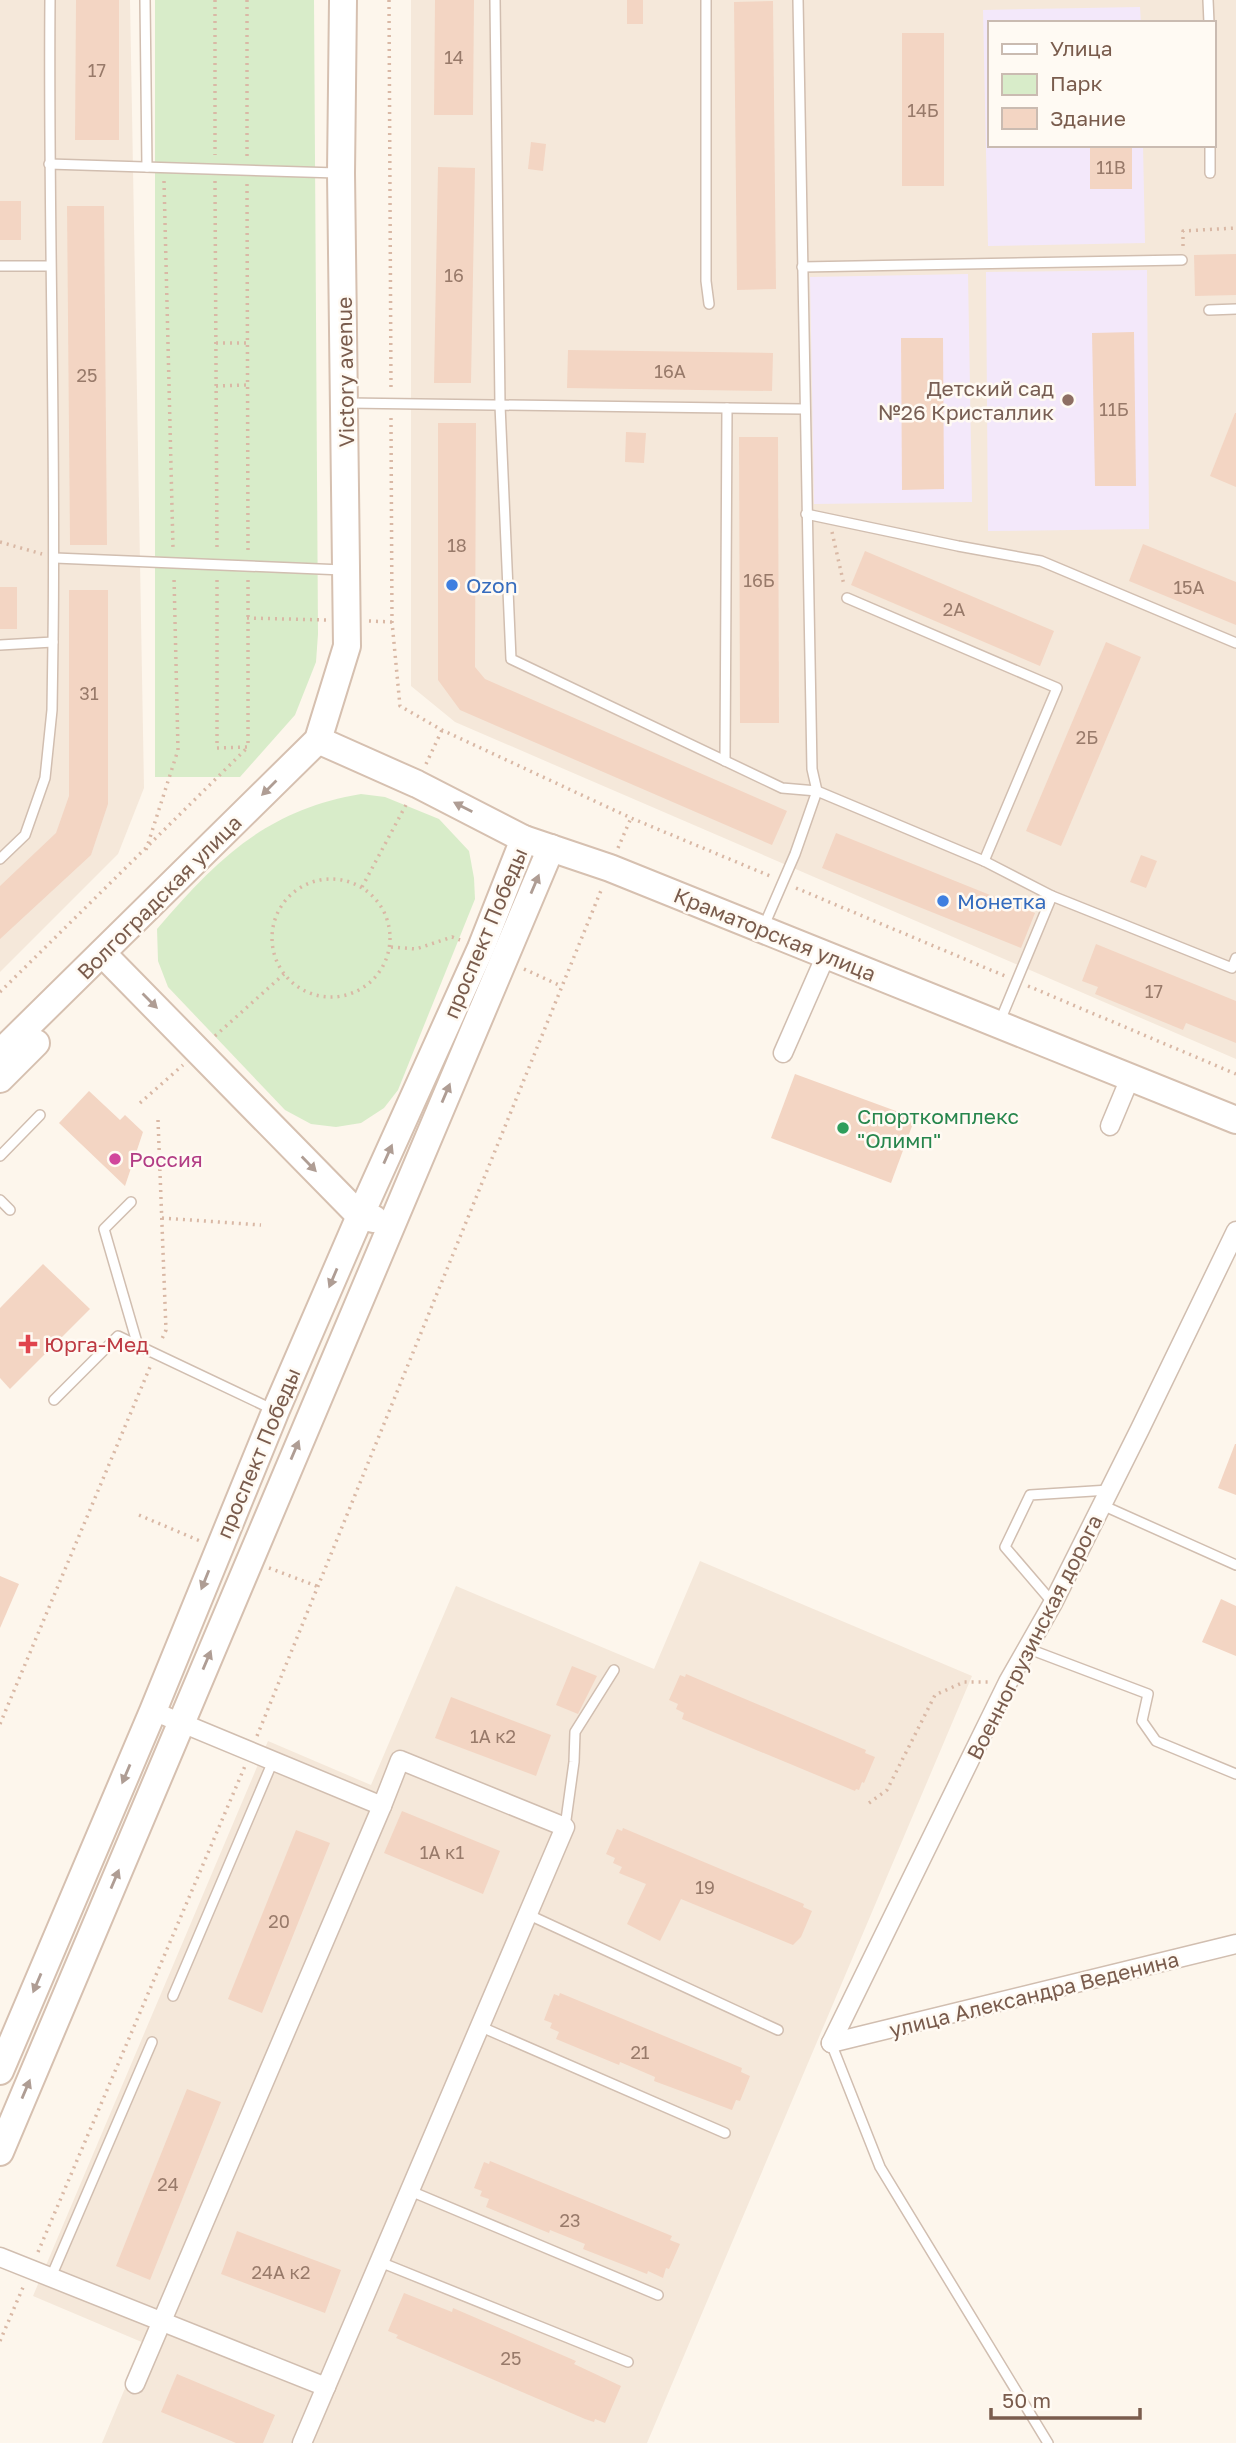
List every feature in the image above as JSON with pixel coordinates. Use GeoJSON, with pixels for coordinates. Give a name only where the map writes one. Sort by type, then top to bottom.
{"type":"FeatureCollection","features":[{"type":"Feature","properties":{"kind":"main road","name":"Victory avenue"},"geometry":{"type":"LineString","coordinates":[[318,740],[347,646],[348,621],[341,173],[343,0]]}},
{"type":"Feature","properties":{"kind":"main road","name":"Краматорская улица"},"geometry":{"type":"LineString","coordinates":[[318,740],[418,784],[524,839],[610,868],[1236,1120]]}},
{"type":"Feature","properties":{"kind":"main road","name":"Волгоградская улица"},"geometry":{"type":"LineString","coordinates":[[0,1053],[107,958],[318,740]]}},
{"type":"Feature","properties":{"kind":"main road","name":"проспект Победы"},"geometry":{"type":"LineString","coordinates":[[0,2071],[153,1711],[276,1410],[481,948],[524,839]]}},
{"type":"Feature","properties":{"kind":"main road"},"geometry":{"type":"LineString","coordinates":[[0,2152],[551,848]]}},
{"type":"Feature","properties":{"kind":"main road"},"geometry":{"type":"LineString","coordinates":[[0,1079],[107,958],[360,1216],[391,1224]]}},
{"type":"Feature","properties":{"kind":"street"},"geometry":{"type":"LineString","coordinates":[[783,1053],[826,955]]}},
{"type":"Feature","properties":{"kind":"street"},"geometry":{"type":"LineString","coordinates":[[1110,1126],[1130,1078]]}},
{"type":"Feature","properties":{"kind":"street","name":"Военногрузинская дорога"},"geometry":{"type":"LineString","coordinates":[[831,2043],[1009,1682],[1053,1603],[1231,1252],[1236,1231]]}},
{"type":"Feature","properties":{"kind":"street"},"geometry":{"type":"LineString","coordinates":[[153,1711],[382,1806]]}},
{"type":"Feature","properties":{"kind":"street"},"geometry":{"type":"LineString","coordinates":[[135,2384],[400,1760],[565,1827],[302,2443]]}},
{"type":"Feature","properties":{"kind":"street","name":"улица Александра Веденина"},"geometry":{"type":"LineString","coordinates":[[831,2043],[1234,1941]]}},
{"type":"Feature","properties":{"kind":"street"},"geometry":{"type":"LineString","coordinates":[[0,2257],[326,2387]]}},
{"type":"Feature","properties":{"kind":"lane"},"geometry":{"type":"LineString","coordinates":[[0,859],[25,835],[45,778],[52,710],[55,558],[48,164],[50,0]]}},
{"type":"Feature","properties":{"kind":"lane"},"geometry":{"type":"LineString","coordinates":[[145,0],[147,167]]}},
{"type":"Feature","properties":{"kind":"lane"},"geometry":{"type":"LineString","coordinates":[[495,0],[500,405],[511,659],[782,788],[817,790],[984,861],[1052,896],[1232,968],[1236,958]]}},
{"type":"Feature","properties":{"kind":"lane"},"geometry":{"type":"LineString","coordinates":[[706,0],[706,281],[709,304]]}},
{"type":"Feature","properties":{"kind":"lane"},"geometry":{"type":"LineString","coordinates":[[762,930],[817,790],[812,769],[806,514],[799,0]]}},
{"type":"Feature","properties":{"kind":"lane"},"geometry":{"type":"LineString","coordinates":[[1209,0],[1209,21]]}},
{"type":"Feature","properties":{"kind":"lane"},"geometry":{"type":"LineString","coordinates":[[1210,147],[1210,173]]}},
{"type":"Feature","properties":{"kind":"lane"},"geometry":{"type":"LineString","coordinates":[[48,164],[341,173]]}},
{"type":"Feature","properties":{"kind":"lane"},"geometry":{"type":"LineString","coordinates":[[802,267],[1182,260]]}},
{"type":"Feature","properties":{"kind":"lane"},"geometry":{"type":"LineString","coordinates":[[0,267],[50,266]]}},
{"type":"Feature","properties":{"kind":"lane"},"geometry":{"type":"LineString","coordinates":[[1209,310],[1236,309]]}},
{"type":"Feature","properties":{"kind":"lane"},"geometry":{"type":"LineString","coordinates":[[345,403],[804,409]]}},
{"type":"Feature","properties":{"kind":"lane"},"geometry":{"type":"LineString","coordinates":[[725,761],[727,408]]}},
{"type":"Feature","properties":{"kind":"lane"},"geometry":{"type":"LineString","coordinates":[[806,514],[1041,561],[1236,643]]}},
{"type":"Feature","properties":{"kind":"lane"},"geometry":{"type":"LineString","coordinates":[[55,558],[348,571]]}},
{"type":"Feature","properties":{"kind":"lane"},"geometry":{"type":"LineString","coordinates":[[847,598],[1057,688],[984,861]]}},
{"type":"Feature","properties":{"kind":"lane"},"geometry":{"type":"LineString","coordinates":[[0,645],[54,642]]}},
{"type":"Feature","properties":{"kind":"lane"},"geometry":{"type":"LineString","coordinates":[[998,1026],[1052,896]]}},
{"type":"Feature","properties":{"kind":"lane"},"geometry":{"type":"LineString","coordinates":[[0,1156],[40,1115]]}},
{"type":"Feature","properties":{"kind":"lane"},"geometry":{"type":"LineString","coordinates":[[0,1199],[10,1210]]}},
{"type":"Feature","properties":{"kind":"lane"},"geometry":{"type":"LineString","coordinates":[[131,1202],[104,1229],[138,1346]]}},
{"type":"Feature","properties":{"kind":"lane"},"geometry":{"type":"LineString","coordinates":[[54,1400],[118,1336],[276,1410]]}},
{"type":"Feature","properties":{"kind":"lane"},"geometry":{"type":"LineString","coordinates":[[1053,1603],[1004,1546],[1030,1496],[1105,1497],[1236,1565]]}},
{"type":"Feature","properties":{"kind":"lane"},"geometry":{"type":"LineString","coordinates":[[1028,1649],[1148,1694],[1142,1721],[1156,1741],[1236,1774]]}},
{"type":"Feature","properties":{"kind":"lane"},"geometry":{"type":"LineString","coordinates":[[565,1827],[574,1762],[575,1732],[614,1670]]}},
{"type":"Feature","properties":{"kind":"lane"},"geometry":{"type":"LineString","coordinates":[[173,1996],[273,1762]]}},
{"type":"Feature","properties":{"kind":"lane"},"geometry":{"type":"LineString","coordinates":[[527,1914],[778,2029]]}},
{"type":"Feature","properties":{"kind":"lane"},"geometry":{"type":"LineString","coordinates":[[479,2026],[725,2133]]}},
{"type":"Feature","properties":{"kind":"lane"},"geometry":{"type":"LineString","coordinates":[[51,2277],[152,2042]]}},
{"type":"Feature","properties":{"kind":"lane"},"geometry":{"type":"LineString","coordinates":[[831,2043],[880,2166],[1048,2443]]}},
{"type":"Feature","properties":{"kind":"lane"},"geometry":{"type":"LineString","coordinates":[[408,2190],[658,2295]]}},
{"type":"Feature","properties":{"kind":"lane"},"geometry":{"type":"LineString","coordinates":[[380,2262],[628,2362]]}},
{"type":"Feature","properties":{"kind":"path"},"geometry":{"type":"LineString","coordinates":[[215,0],[217,748],[248,747]]}},
{"type":"Feature","properties":{"kind":"path"},"geometry":{"type":"LineString","coordinates":[[0,992],[248,747],[247,0]]}},
{"type":"Feature","properties":{"kind":"path"},"geometry":{"type":"LineString","coordinates":[[388,0],[392,622],[400,706],[442,730],[631,818],[1236,1074]]}},
{"type":"Feature","properties":{"kind":"path"},"geometry":{"type":"LineString","coordinates":[[146,850],[178,750],[163,167]]}},
{"type":"Feature","properties":{"kind":"path"},"geometry":{"type":"LineString","coordinates":[[1183,231],[1236,228]]}},
{"type":"Feature","properties":{"kind":"path"},"geometry":{"type":"LineString","coordinates":[[216,343],[247,343]]}},
{"type":"Feature","properties":{"kind":"path"},"geometry":{"type":"LineString","coordinates":[[216,386],[248,384]]}},
{"type":"Feature","properties":{"kind":"path"},"geometry":{"type":"LineString","coordinates":[[829,519],[847,598]]}},
{"type":"Feature","properties":{"kind":"path"},"geometry":{"type":"LineString","coordinates":[[0,542],[55,558]]}},
{"type":"Feature","properties":{"kind":"path"},"geometry":{"type":"LineString","coordinates":[[247,618],[392,622]]}},
{"type":"Feature","properties":{"kind":"path"},"geometry":{"type":"LineString","coordinates":[[362,887],[418,784],[442,730]]}},
{"type":"Feature","properties":{"kind":"path"},"geometry":{"type":"LineString","coordinates":[[0,2341],[251,1752],[631,818]]}},
{"type":"Feature","properties":{"kind":"path"},"geometry":{"type":"LineString","coordinates":[[340,879],[362,887],[379,902],[390,923],[391,947],[383,969],[367,986],[346,996],[323,998],[301,990],[284,974],[274,953],[272,930],[280,908],[296,891],[317,880],[340,879]]}},
{"type":"Feature","properties":{"kind":"path"},"geometry":{"type":"LineString","coordinates":[[0,1724],[166,1330],[158,1120]]}},
{"type":"Feature","properties":{"kind":"path"},"geometry":{"type":"LineString","coordinates":[[161,1218],[261,1225]]}},
{"type":"Feature","properties":{"kind":"path"},"geometry":{"type":"LineString","coordinates":[[869,1803],[887,1790],[936,1695],[964,1682],[1009,1682]]}},
{"type":"Feature","properties":{"kind":"shaded area"},"geometry":{"type":"Polygon","coordinates":[[[0,0],[130,0],[144,788],[118,854],[0,972],[0,0]]]}},
{"type":"Feature","properties":{"kind":"shaded area"},"geometry":{"type":"Polygon","coordinates":[[[411,0],[1236,0],[1236,1059],[455,722],[411,686],[411,0]]]}},
{"type":"Feature","properties":{"kind":"shaded area"},"geometry":{"type":"Polygon","coordinates":[[[1140,7],[1141,21],[988,21],[988,147],[1143,147],[1145,243],[988,246],[983,10],[1140,7]]]}},
{"type":"Feature","properties":{"kind":"shaded area","name":"Детский сад №26 Кристаллик"},"geometry":{"type":"Polygon","coordinates":[[[1147,270],[1149,529],[988,531],[986,272],[1147,270]]]}},
{"type":"Feature","properties":{"kind":"shaded area"},"geometry":{"type":"Polygon","coordinates":[[[968,274],[972,502],[814,504],[810,277],[968,274]]]}},
{"type":"Feature","properties":{"kind":"shaded area"},"geometry":{"type":"Polygon","coordinates":[[[700,1561],[972,1676],[647,2443],[102,2443],[144,2343],[33,2296],[268,1741],[371,1785],[456,1586],[654,1669],[700,1561]]]}},
{"type":"Feature","properties":{"kind":"green space"},"geometry":{"type":"Polygon","coordinates":[[[155,0],[314,0],[316,662],[295,715],[240,777],[155,777],[155,0]]]}},
{"type":"Feature","properties":{"kind":"green space"},"geometry":{"type":"Polygon","coordinates":[[[361,794],[385,797],[439,819],[469,851],[475,899],[398,1090],[384,1108],[361,1123],[336,1127],[311,1124],[285,1110],[168,987],[158,961],[157,929],[201,881],[246,841],[297,812],[361,794]]]}},
{"type":"Feature","properties":{"kind":"building"},"geometry":{"type":"Polygon","coordinates":[[[76,0],[119,0],[119,140],[75,140],[76,0]]]}},
{"type":"Feature","properties":{"kind":"building"},"geometry":{"type":"Polygon","coordinates":[[[435,0],[474,0],[473,115],[434,115],[435,0]]]}},
{"type":"Feature","properties":{"kind":"building"},"geometry":{"type":"Polygon","coordinates":[[[627,0],[643,0],[643,24],[627,24],[627,0]]]}},
{"type":"Feature","properties":{"kind":"building"},"geometry":{"type":"Polygon","coordinates":[[[773,1],[776,289],[737,290],[734,2],[773,1]]]}},
{"type":"Feature","properties":{"kind":"building"},"geometry":{"type":"Polygon","coordinates":[[[902,33],[944,33],[944,186],[902,186],[902,33]]]}},
{"type":"Feature","properties":{"kind":"building"},"geometry":{"type":"Polygon","coordinates":[[[531,142],[546,144],[543,171],[528,169],[531,142]]]}},
{"type":"Feature","properties":{"kind":"building"},"geometry":{"type":"Polygon","coordinates":[[[1090,147],[1132,147],[1132,189],[1090,189],[1090,147]]]}},
{"type":"Feature","properties":{"kind":"building"},"geometry":{"type":"Polygon","coordinates":[[[438,167],[475,168],[471,383],[434,383],[438,167]]]}},
{"type":"Feature","properties":{"kind":"building"},"geometry":{"type":"Polygon","coordinates":[[[0,201],[21,201],[21,240],[0,240],[0,201]]]}},
{"type":"Feature","properties":{"kind":"building"},"geometry":{"type":"Polygon","coordinates":[[[67,206],[104,206],[107,545],[70,545],[67,206]]]}},
{"type":"Feature","properties":{"kind":"building"},"geometry":{"type":"Polygon","coordinates":[[[1236,254],[1236,295],[1195,296],[1194,255],[1236,254]]]}},
{"type":"Feature","properties":{"kind":"building"},"geometry":{"type":"Polygon","coordinates":[[[1134,332],[1136,486],[1095,486],[1092,333],[1134,332]]]}},
{"type":"Feature","properties":{"kind":"building"},"geometry":{"type":"Polygon","coordinates":[[[901,338],[943,338],[944,489],[902,490],[901,338]]]}},
{"type":"Feature","properties":{"kind":"building"},"geometry":{"type":"Polygon","coordinates":[[[568,350],[773,353],[772,391],[567,388],[568,350]]]}},
{"type":"Feature","properties":{"kind":"building"},"geometry":{"type":"Polygon","coordinates":[[[1236,413],[1236,487],[1210,476],[1236,413]]]}},
{"type":"Feature","properties":{"kind":"building"},"geometry":{"type":"Polygon","coordinates":[[[438,423],[476,423],[475,667],[485,679],[787,811],[772,845],[460,710],[438,680],[438,423]]]}},
{"type":"Feature","properties":{"kind":"building"},"geometry":{"type":"Polygon","coordinates":[[[626,432],[646,433],[644,463],[625,462],[626,432]]]}},
{"type":"Feature","properties":{"kind":"building"},"geometry":{"type":"Polygon","coordinates":[[[739,437],[778,437],[779,723],[740,723],[739,437]]]}},
{"type":"Feature","properties":{"kind":"building"},"geometry":{"type":"Polygon","coordinates":[[[1143,544],[1236,582],[1236,625],[1129,581],[1143,544]]]}},
{"type":"Feature","properties":{"kind":"building"},"geometry":{"type":"Polygon","coordinates":[[[865,551],[1054,631],[1040,666],[851,585],[865,551]]]}},
{"type":"Feature","properties":{"kind":"building"},"geometry":{"type":"Polygon","coordinates":[[[0,587],[17,587],[17,629],[0,629],[0,587]]]}},
{"type":"Feature","properties":{"kind":"building"},"geometry":{"type":"Polygon","coordinates":[[[69,590],[108,590],[108,804],[91,855],[0,939],[0,886],[56,833],[69,796],[69,590]]]}},
{"type":"Feature","properties":{"kind":"building"},"geometry":{"type":"Polygon","coordinates":[[[1106,642],[1141,657],[1061,846],[1026,831],[1106,642]]]}},
{"type":"Feature","properties":{"kind":"building"},"geometry":{"type":"Polygon","coordinates":[[[836,833],[1035,913],[1021,948],[822,868],[836,833]]]}},
{"type":"Feature","properties":{"kind":"building"},"geometry":{"type":"Polygon","coordinates":[[[1141,855],[1157,861],[1146,888],[1130,882],[1141,855]]]}},
{"type":"Feature","properties":{"kind":"building"},"geometry":{"type":"Polygon","coordinates":[[[1096,944],[1236,1001],[1236,1043],[1186,1023],[1183,1030],[1095,994],[1098,987],[1082,981],[1096,944]]]}},
{"type":"Feature","properties":{"kind":"building","name":"Спорткомплекс \"Олимп\""},"geometry":{"type":"Polygon","coordinates":[[[795,1074],[915,1118],[891,1183],[771,1138],[795,1074]]]}},
{"type":"Feature","properties":{"kind":"building","name":"Россия"},"geometry":{"type":"Polygon","coordinates":[[[89,1091],[120,1120],[125,1115],[143,1132],[125,1186],[59,1123],[89,1091]]]}},
{"type":"Feature","properties":{"kind":"building","name":"Юрга-Мед"},"geometry":{"type":"Polygon","coordinates":[[[43,1264],[90,1309],[10,1389],[0,1378],[0,1308],[43,1264]]]}},
{"type":"Feature","properties":{"kind":"building"},"geometry":{"type":"Polygon","coordinates":[[[1236,1444],[1236,1495],[1218,1488],[1236,1444]]]}},
{"type":"Feature","properties":{"kind":"building"},"geometry":{"type":"Polygon","coordinates":[[[0,1576],[19,1584],[0,1628],[0,1576]]]}},
{"type":"Feature","properties":{"kind":"building"},"geometry":{"type":"Polygon","coordinates":[[[1221,1599],[1236,1606],[1236,1656],[1202,1642],[1221,1599]]]}},
{"type":"Feature","properties":{"kind":"building"},"geometry":{"type":"Polygon","coordinates":[[[572,1666],[597,1676],[578,1714],[556,1705],[572,1666]]]}},
{"type":"Feature","properties":{"kind":"building"},"geometry":{"type":"Polygon","coordinates":[[[686,1674],[866,1750],[865,1753],[875,1757],[864,1783],[855,1791],[682,1719],[684,1713],[676,1709],[678,1704],[669,1700],[680,1675],[685,1677],[686,1674]]]}},
{"type":"Feature","properties":{"kind":"building"},"geometry":{"type":"Polygon","coordinates":[[[451,1697],[551,1735],[536,1776],[435,1738],[451,1697]]]}},
{"type":"Feature","properties":{"kind":"building"},"geometry":{"type":"Polygon","coordinates":[[[402,1811],[500,1851],[483,1894],[384,1853],[402,1811]]]}},
{"type":"Feature","properties":{"kind":"building"},"geometry":{"type":"Polygon","coordinates":[[[623,1828],[804,1904],[803,1907],[812,1911],[801,1937],[793,1945],[681,1899],[660,1941],[627,1924],[646,1884],[619,1873],[622,1867],[613,1863],[615,1858],[606,1854],[617,1829],[622,1831],[623,1828]]]}},
{"type":"Feature","properties":{"kind":"building"},"geometry":{"type":"Polygon","coordinates":[[[296,1830],[330,1843],[262,2013],[228,1999],[296,1830]]]}},
{"type":"Feature","properties":{"kind":"building"},"geometry":{"type":"Polygon","coordinates":[[[560,1993],[742,2068],[741,2072],[750,2076],[740,2101],[736,2100],[732,2110],[654,2081],[655,2077],[620,2062],[619,2065],[556,2039],[559,2032],[550,2028],[552,2023],[544,2020],[554,1994],[559,1996],[560,1993]]]}},
{"type":"Feature","properties":{"kind":"building"},"geometry":{"type":"Polygon","coordinates":[[[187,2089],[221,2102],[150,2280],[116,2266],[187,2089]]]}},
{"type":"Feature","properties":{"kind":"building"},"geometry":{"type":"Polygon","coordinates":[[[490,2161],[672,2236],[670,2240],[680,2244],[669,2269],[666,2268],[663,2278],[648,2271],[647,2274],[583,2249],[585,2244],[550,2230],[549,2233],[486,2207],[489,2199],[480,2196],[482,2191],[474,2188],[484,2162],[489,2164],[490,2161]]]}},
{"type":"Feature","properties":{"kind":"building"},"geometry":{"type":"Polygon","coordinates":[[[237,2231],[341,2270],[325,2313],[221,2274],[237,2231]]]}},
{"type":"Feature","properties":{"kind":"building"},"geometry":{"type":"Polygon","coordinates":[[[404,2293],[452,2312],[453,2308],[576,2361],[574,2364],[621,2386],[605,2423],[585,2419],[396,2338],[398,2335],[388,2331],[404,2293]]]}},
{"type":"Feature","properties":{"kind":"building"},"geometry":{"type":"Polygon","coordinates":[[[177,2374],[275,2415],[263,2443],[236,2443],[161,2412],[177,2374]]]}},
{"type":"Feature","properties":{"kind":"place","name":"Детский сад №26 Кристаллик"},"geometry":{"type":"Point","coordinates":[1068,400]}},
{"type":"Feature","properties":{"kind":"place","name":"Ozon"},"geometry":{"type":"Point","coordinates":[452,585]}},
{"type":"Feature","properties":{"kind":"place","name":"Монетка"},"geometry":{"type":"Point","coordinates":[943,901]}},
{"type":"Feature","properties":{"kind":"place","name":"Спорткомплекс \"Олимп\""},"geometry":{"type":"Point","coordinates":[843,1128]}},
{"type":"Feature","properties":{"kind":"place","name":"Россия"},"geometry":{"type":"Point","coordinates":[115,1159]}},
{"type":"Feature","properties":{"kind":"place","name":"Юрга-Мед"},"geometry":{"type":"Point","coordinates":[28,1344]}}]}
